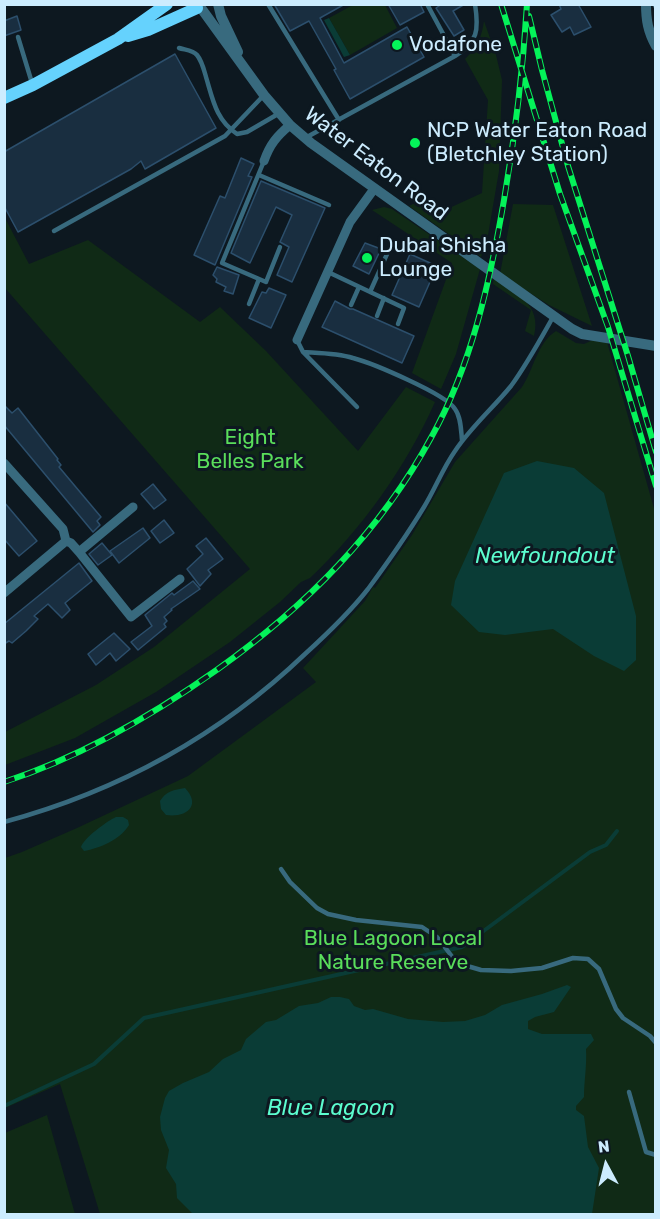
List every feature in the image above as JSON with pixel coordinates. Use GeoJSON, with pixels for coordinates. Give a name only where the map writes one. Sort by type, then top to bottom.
{"type":"FeatureCollection","features":[{"type":"Feature","properties":{"kind":"main road"},"geometry":{"type":"LineString","coordinates":[[4,98],[118,39],[167,4]]}},
{"type":"Feature","properties":{"kind":"main road"},"geometry":{"type":"LineString","coordinates":[[118,39],[148,30],[199,6]]}},
{"type":"Feature","properties":{"kind":"street","name":"Water Eaton Road"},"geometry":{"type":"LineString","coordinates":[[218,4],[221,16],[248,71]]}},
{"type":"Feature","properties":{"kind":"street"},"geometry":{"type":"LineString","coordinates":[[646,4],[649,34],[656,46]]}},
{"type":"Feature","properties":{"kind":"street","name":"Water Eaton Road"},"geometry":{"type":"LineString","coordinates":[[199,6],[264,95],[304,138],[553,316],[582,334],[656,346]]}},
{"type":"Feature","properties":{"kind":"street"},"geometry":{"type":"LineString","coordinates":[[264,160],[269,146],[290,125]]}},
{"type":"Feature","properties":{"kind":"street"},"geometry":{"type":"LineString","coordinates":[[297,340],[350,222],[374,189]]}},
{"type":"Feature","properties":{"kind":"street"},"geometry":{"type":"LineString","coordinates":[[4,463],[63,529],[66,541],[79,552],[130,617],[180,579]]}},
{"type":"Feature","properties":{"kind":"street"},"geometry":{"type":"LineString","coordinates":[[79,552],[133,507]]}},
{"type":"Feature","properties":{"kind":"street"},"geometry":{"type":"LineString","coordinates":[[4,593],[66,541]]}},
{"type":"Feature","properties":{"kind":"lane"},"geometry":{"type":"LineString","coordinates":[[268,4],[339,120]]}},
{"type":"Feature","properties":{"kind":"lane"},"geometry":{"type":"LineString","coordinates":[[427,4],[455,56]]}},
{"type":"Feature","properties":{"kind":"lane"},"geometry":{"type":"LineString","coordinates":[[304,138],[466,50],[475,37],[477,19],[475,4]]}},
{"type":"Feature","properties":{"kind":"lane"},"geometry":{"type":"LineString","coordinates":[[18,37],[33,85]]}},
{"type":"Feature","properties":{"kind":"lane"},"geometry":{"type":"LineString","coordinates":[[179,48],[191,51],[198,56],[204,68],[217,113],[237,134],[247,132],[279,113]]}},
{"type":"Feature","properties":{"kind":"lane"},"geometry":{"type":"LineString","coordinates":[[54,231],[225,136],[264,95]]}},
{"type":"Feature","properties":{"kind":"lane"},"geometry":{"type":"LineString","coordinates":[[264,160],[222,262],[266,282],[280,247]]}},
{"type":"Feature","properties":{"kind":"lane"},"geometry":{"type":"LineString","coordinates":[[259,175],[329,205]]}},
{"type":"Feature","properties":{"kind":"lane"},"geometry":{"type":"LineString","coordinates":[[370,292],[387,254]]}},
{"type":"Feature","properties":{"kind":"lane"},"geometry":{"type":"LineString","coordinates":[[328,272],[404,308],[398,324]]}},
{"type":"Feature","properties":{"kind":"lane"},"geometry":{"type":"LineString","coordinates":[[249,304],[259,279]]}},
{"type":"Feature","properties":{"kind":"lane"},"geometry":{"type":"LineString","coordinates":[[351,305],[359,287]]}},
{"type":"Feature","properties":{"kind":"lane"},"geometry":{"type":"LineString","coordinates":[[377,316],[384,298]]}},
{"type":"Feature","properties":{"kind":"lane"},"geometry":{"type":"LineString","coordinates":[[4,822],[89,795],[147,768],[214,728],[275,683],[321,640],[366,591],[404,539],[462,440],[513,383],[553,316]]}},
{"type":"Feature","properties":{"kind":"lane"},"geometry":{"type":"LineString","coordinates":[[297,340],[303,352],[357,407]]}},
{"type":"Feature","properties":{"kind":"lane"},"geometry":{"type":"LineString","coordinates":[[303,352],[353,358],[395,374],[450,402],[458,414],[462,440]]}},
{"type":"Feature","properties":{"kind":"lane"},"geometry":{"type":"LineString","coordinates":[[281,869],[290,882],[317,908],[328,914],[356,920],[422,927],[437,937],[457,963],[481,970],[511,971],[542,968],[573,958],[588,959],[599,969],[616,1009],[623,1018],[650,1036],[656,1043]]}},
{"type":"Feature","properties":{"kind":"lane"},"geometry":{"type":"LineString","coordinates":[[629,1092],[646,1152],[656,1155]]}},
{"type":"Feature","properties":{"kind":"green space"},"geometry":{"type":"Polygon","coordinates":[[[353,5],[385,5],[397,28],[350,55],[329,18],[353,5]]]}},
{"type":"Feature","properties":{"kind":"green space"},"geometry":{"type":"Polygon","coordinates":[[[484,21],[502,80],[499,171],[488,235],[481,257],[409,206],[421,200],[445,210],[482,193],[488,100],[465,59],[478,42],[484,21]]]}},
{"type":"Feature","properties":{"kind":"green space"},"geometry":{"type":"Polygon","coordinates":[[[513,204],[553,205],[592,326],[549,305],[500,274],[513,204]]]}},
{"type":"Feature","properties":{"kind":"green space"},"geometry":{"type":"Polygon","coordinates":[[[384,207],[392,209],[480,269],[456,354],[441,389],[412,373],[452,263],[372,210],[384,207]]]}},
{"type":"Feature","properties":{"kind":"green space","name":"Eight Belles Park"},"geometry":{"type":"Polygon","coordinates":[[[4,216],[29,264],[88,240],[200,322],[220,307],[266,351],[358,451],[406,387],[435,402],[411,450],[381,496],[347,539],[310,578],[301,582],[230,642],[156,692],[75,738],[5,765],[5,732],[96,685],[154,647],[250,569],[5,288],[4,216]]]}},
{"type":"Feature","properties":{"kind":"green space"},"geometry":{"type":"Polygon","coordinates":[[[494,278],[518,295],[531,308],[535,325],[534,336],[525,331],[531,310],[493,284],[494,278]]]}},
{"type":"Feature","properties":{"kind":"green space","name":"Blue Lagoon Local Nature Reserve"},"geometry":{"type":"Polygon","coordinates":[[[556,331],[576,343],[584,344],[593,340],[607,342],[655,512],[655,1214],[100,1214],[60,1084],[5,1108],[5,858],[77,828],[188,776],[316,682],[303,668],[365,601],[373,587],[375,588],[412,535],[455,462],[522,387],[544,342],[556,331]]]}},
{"type":"Feature","properties":{"kind":"green space"},"geometry":{"type":"Polygon","coordinates":[[[47,1115],[75,1214],[5,1214],[5,1133],[47,1115]]]}},
{"type":"Feature","properties":{"kind":"water"},"geometry":{"type":"Polygon","coordinates":[[[329,18],[350,55],[344,57],[324,20],[329,18]]]}},
{"type":"Feature","properties":{"kind":"water","name":"Newfoundout"},"geometry":{"type":"Polygon","coordinates":[[[537,461],[574,468],[604,493],[636,616],[636,660],[624,671],[594,656],[553,629],[505,635],[479,632],[451,605],[455,581],[504,473],[537,461]]]}},
{"type":"Feature","properties":{"kind":"water"},"geometry":{"type":"Polygon","coordinates":[[[185,788],[190,794],[192,805],[180,815],[166,815],[161,809],[162,798],[171,792],[185,788]]]}},
{"type":"Feature","properties":{"kind":"water"},"geometry":{"type":"Polygon","coordinates":[[[116,817],[128,820],[129,825],[125,830],[109,842],[84,851],[81,847],[86,839],[116,817]]]}},
{"type":"Feature","properties":{"kind":"water","name":"Blue Lagoon"},"geometry":{"type":"Polygon","coordinates":[[[567,985],[571,987],[554,1012],[528,1021],[528,1029],[542,1034],[591,1034],[594,1040],[586,1049],[584,1097],[576,1106],[576,1110],[584,1116],[588,1147],[599,1168],[592,1214],[193,1214],[177,1198],[176,1184],[166,1168],[169,1150],[161,1130],[160,1117],[165,1098],[169,1091],[209,1072],[223,1059],[241,1050],[246,1039],[266,1022],[276,1020],[299,1006],[318,1003],[331,997],[349,999],[354,1006],[365,1010],[373,1009],[408,1019],[465,1021],[485,1015],[502,1005],[567,985]]]}},
{"type":"Feature","properties":{"kind":"building","name":"Vodafone"},"geometry":{"type":"Polygon","coordinates":[[[274,4],[345,4],[320,18],[344,63],[407,27],[424,57],[350,99],[309,21],[290,31],[274,4]]]}},
{"type":"Feature","properties":{"kind":"building","name":"Vodafone"},"geometry":{"type":"Polygon","coordinates":[[[388,4],[420,4],[424,12],[400,25],[388,4]]]}},
{"type":"Feature","properties":{"kind":"building"},"geometry":{"type":"Polygon","coordinates":[[[442,4],[465,4],[453,11],[464,30],[454,36],[436,8],[442,4]]]}},
{"type":"Feature","properties":{"kind":"building"},"geometry":{"type":"Polygon","coordinates":[[[559,4],[578,4],[591,27],[574,35],[570,27],[562,32],[551,15],[561,9],[559,4]]]}},
{"type":"Feature","properties":{"kind":"building"},"geometry":{"type":"Polygon","coordinates":[[[17,16],[21,30],[4,36],[4,21],[17,16]]]}},
{"type":"Feature","properties":{"kind":"building"},"geometry":{"type":"Polygon","coordinates":[[[175,54],[216,128],[145,169],[141,161],[131,169],[18,232],[4,206],[4,152],[175,54]]]}},
{"type":"Feature","properties":{"kind":"building"},"geometry":{"type":"Polygon","coordinates":[[[241,158],[254,164],[248,176],[252,177],[215,265],[194,255],[220,196],[225,198],[241,158]]]}},
{"type":"Feature","properties":{"kind":"building"},"geometry":{"type":"Polygon","coordinates":[[[261,181],[325,208],[292,282],[277,275],[289,247],[280,242],[292,215],[276,207],[250,263],[231,253],[261,181]]]}},
{"type":"Feature","properties":{"kind":"building","name":"Dubai Shisha Lounge"},"geometry":{"type":"Polygon","coordinates":[[[365,243],[381,249],[369,274],[353,266],[365,243]]]}},
{"type":"Feature","properties":{"kind":"building"},"geometry":{"type":"Polygon","coordinates":[[[410,254],[437,266],[419,307],[392,295],[410,254]]]}},
{"type":"Feature","properties":{"kind":"building"},"geometry":{"type":"Polygon","coordinates":[[[217,267],[239,275],[233,294],[224,291],[226,287],[216,282],[217,279],[213,275],[217,267]]]}},
{"type":"Feature","properties":{"kind":"building"},"geometry":{"type":"Polygon","coordinates":[[[269,288],[286,295],[271,328],[249,318],[262,292],[266,293],[269,288]]]}},
{"type":"Feature","properties":{"kind":"building"},"geometry":{"type":"Polygon","coordinates":[[[335,301],[414,336],[402,363],[322,327],[335,301]]]}},
{"type":"Feature","properties":{"kind":"building"},"geometry":{"type":"Polygon","coordinates":[[[4,405],[12,413],[18,408],[58,459],[61,465],[59,467],[101,517],[97,521],[100,525],[93,532],[4,425],[4,405]]]}},
{"type":"Feature","properties":{"kind":"building"},"geometry":{"type":"Polygon","coordinates":[[[153,484],[166,500],[154,509],[141,494],[153,484]]]}},
{"type":"Feature","properties":{"kind":"building"},"geometry":{"type":"Polygon","coordinates":[[[4,502],[37,541],[19,556],[4,539],[4,502]]]}},
{"type":"Feature","properties":{"kind":"building"},"geometry":{"type":"Polygon","coordinates":[[[164,520],[174,533],[160,543],[151,531],[164,520]]]}},
{"type":"Feature","properties":{"kind":"building"},"geometry":{"type":"Polygon","coordinates":[[[143,528],[150,538],[119,563],[110,551],[143,528]]]}},
{"type":"Feature","properties":{"kind":"building"},"geometry":{"type":"Polygon","coordinates":[[[206,538],[223,559],[208,570],[211,574],[200,586],[187,569],[203,554],[196,546],[206,538]]]}},
{"type":"Feature","properties":{"kind":"building"},"geometry":{"type":"Polygon","coordinates":[[[102,543],[112,555],[98,565],[89,554],[102,543]]]}},
{"type":"Feature","properties":{"kind":"building"},"geometry":{"type":"Polygon","coordinates":[[[79,563],[92,581],[65,603],[70,610],[62,618],[48,604],[34,616],[38,619],[26,631],[12,643],[9,641],[4,644],[4,624],[79,563]]]}},
{"type":"Feature","properties":{"kind":"building"},"geometry":{"type":"Polygon","coordinates":[[[193,581],[200,589],[171,609],[164,617],[167,621],[164,624],[166,627],[138,650],[131,642],[152,626],[145,615],[172,593],[174,595],[193,581]]]}},
{"type":"Feature","properties":{"kind":"building"},"geometry":{"type":"Polygon","coordinates":[[[114,633],[130,649],[116,661],[110,653],[96,665],[88,654],[114,633]]]}},
{"type":"Feature","properties":{"kind":"waterway"},"geometry":{"type":"LineString","coordinates":[[4,1106],[94,1064],[144,1018],[462,947],[590,852],[606,845],[617,831]]}},
{"type":"Feature","properties":{"kind":"railway"},"geometry":{"type":"LineString","coordinates":[[501,4],[560,194],[608,327],[656,486]]}},
{"type":"Feature","properties":{"kind":"railway"},"geometry":{"type":"LineString","coordinates":[[4,782],[61,760],[116,733],[218,669],[281,620],[311,593],[365,535],[389,504],[411,471],[446,409],[478,321],[499,230],[512,152],[527,4]]}},
{"type":"Feature","properties":{"kind":"railway"},"geometry":{"type":"LineString","coordinates":[[529,16],[568,166],[656,452]]}},
{"type":"Feature","properties":{"kind":"place","name":"Vodafone"},"geometry":{"type":"Point","coordinates":[397,45]}},
{"type":"Feature","properties":{"kind":"place","name":"NCP Water Eaton Road (Bletchley Station)"},"geometry":{"type":"Point","coordinates":[415,143]}},
{"type":"Feature","properties":{"kind":"place","name":"Dubai Shisha Lounge"},"geometry":{"type":"Point","coordinates":[367,258]}}]}
